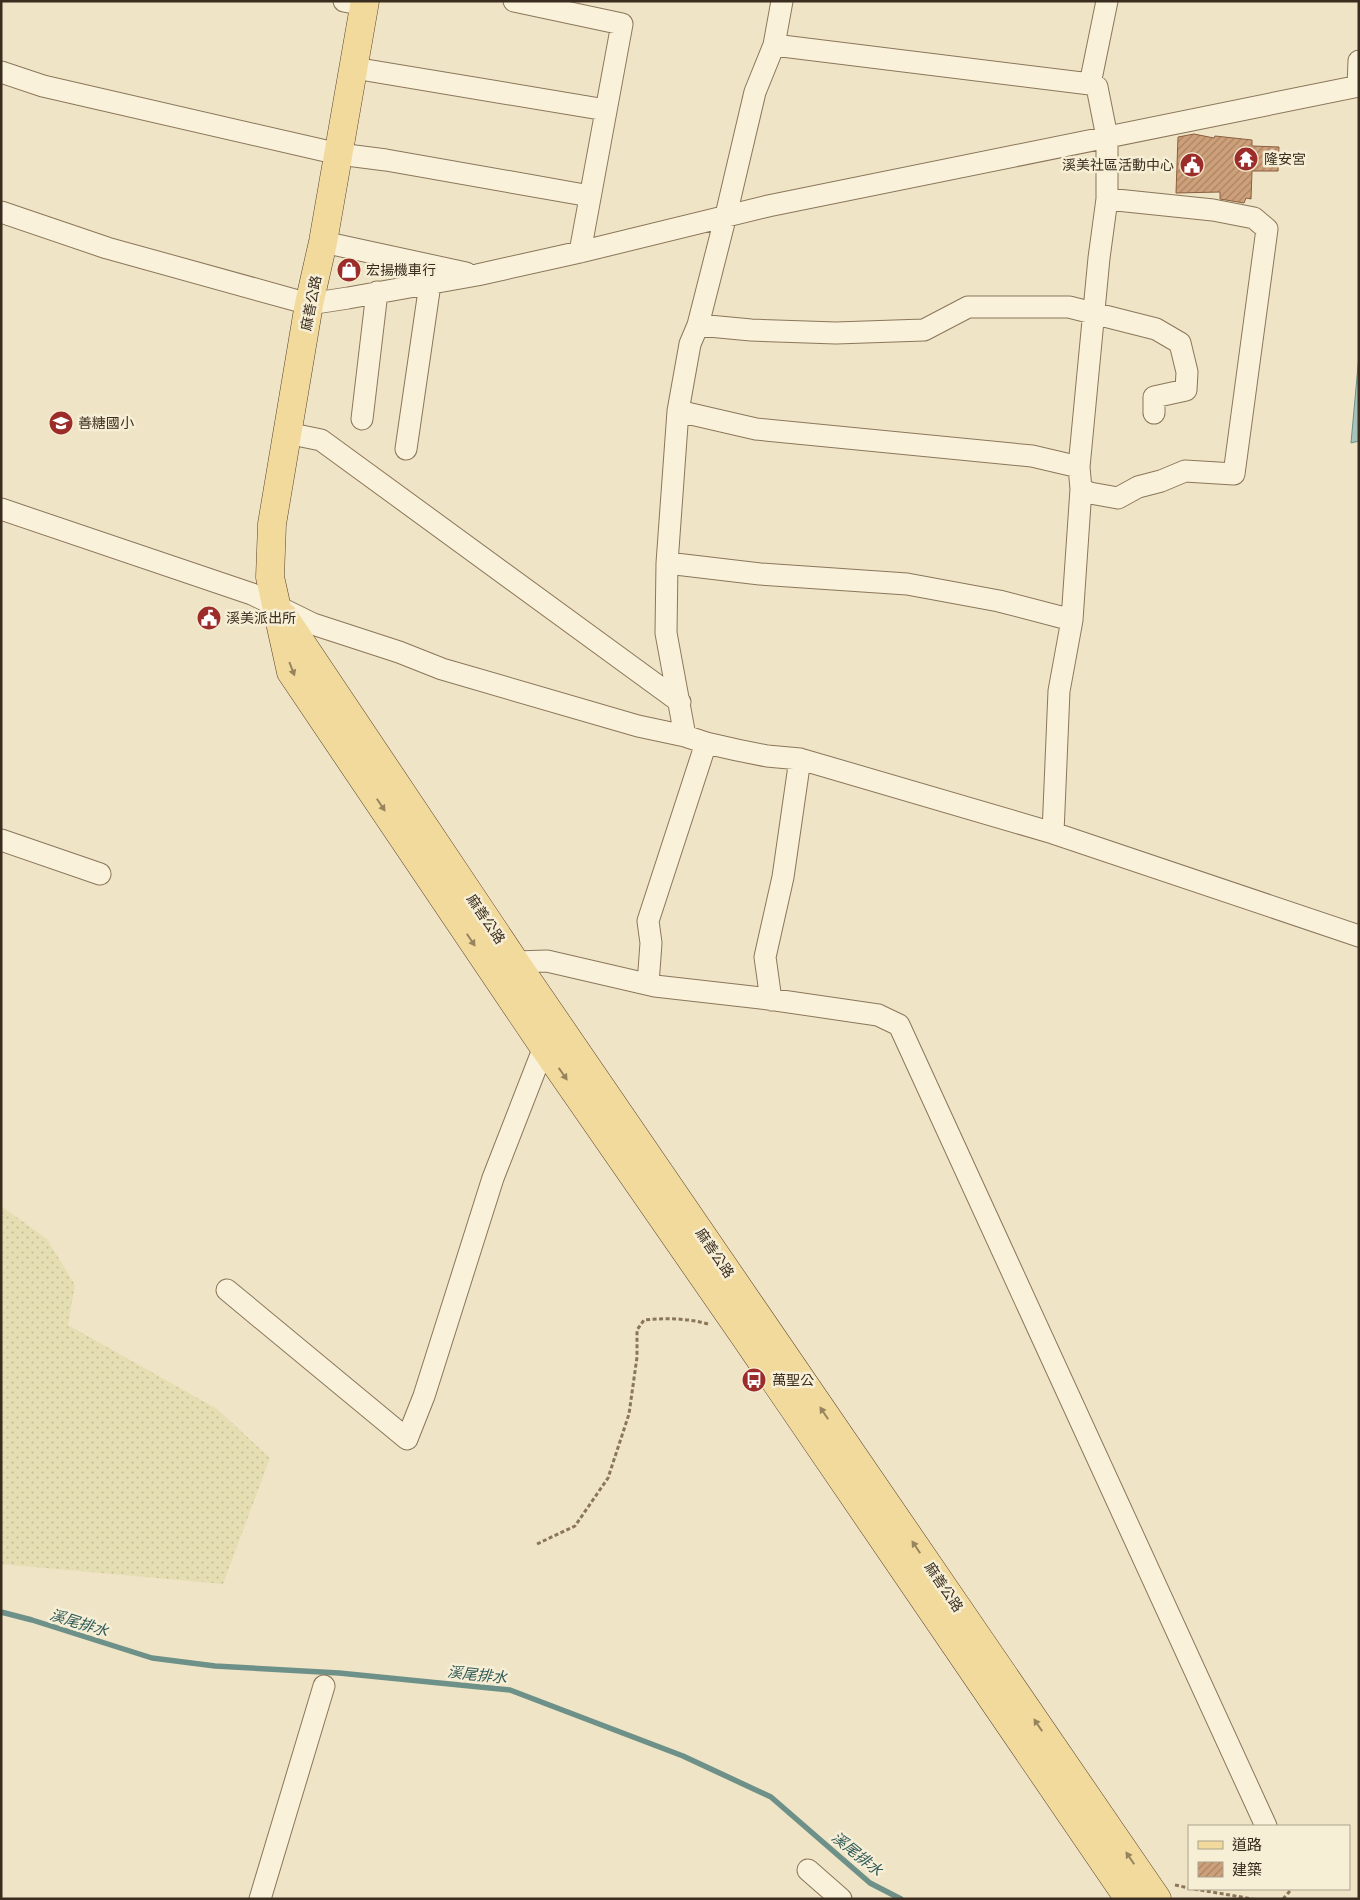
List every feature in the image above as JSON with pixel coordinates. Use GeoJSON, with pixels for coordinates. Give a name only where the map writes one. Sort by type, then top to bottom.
{"type":"FeatureCollection","features":[{"type":"Feature","properties":{"kind":"main road","name":"麻善公路"},"geometry":{"type":"LineString","coordinates":[[358,3],[354,68],[323,242],[309,304],[270,544],[270,577],[291,672],[505,968],[1158,1899]]}},
{"type":"Feature","properties":{"kind":"main road","name":"麻善公路"},"geometry":{"type":"LineString","coordinates":[[505,968],[544,1047],[1125,1892]]}},
{"type":"Feature","properties":{"kind":"street"},"geometry":{"type":"LineString","coordinates":[[514,1],[622,24],[580,252]]}},
{"type":"Feature","properties":{"kind":"street"},"geometry":{"type":"LineString","coordinates":[[685,736],[666,633],[667,563],[678,411],[690,344],[698,325],[755,92],[774,45],[782,1]]}},
{"type":"Feature","properties":{"kind":"street"},"geometry":{"type":"LineString","coordinates":[[1090,84],[1107,1]]}},
{"type":"Feature","properties":{"kind":"street"},"geometry":{"type":"LineString","coordinates":[[774,45],[1090,84],[1097,87],[1107,137],[1107,199],[1093,312],[1079,467],[1081,489],[1072,620],[1059,691],[1053,834]]}},
{"type":"Feature","properties":{"kind":"street"},"geometry":{"type":"LineString","coordinates":[[1,212],[107,248],[309,304],[476,275],[580,252],[726,215],[1358,86],[1359,61]]}},
{"type":"Feature","properties":{"kind":"street"},"geometry":{"type":"LineString","coordinates":[[354,68],[606,110]]}},
{"type":"Feature","properties":{"kind":"street"},"geometry":{"type":"LineString","coordinates":[[1,72],[43,86],[339,154],[386,160],[590,196]]}},
{"type":"Feature","properties":{"kind":"street"},"geometry":{"type":"LineString","coordinates":[[1081,489],[1090,493],[1118,498],[1138,486],[1161,481],[1185,471],[1234,474],[1267,229],[1254,218],[1213,210],[1107,199]]}},
{"type":"Feature","properties":{"kind":"street"},"geometry":{"type":"LineString","coordinates":[[323,242],[476,275]]}},
{"type":"Feature","properties":{"kind":"street"},"geometry":{"type":"LineString","coordinates":[[406,449],[430,284]]}},
{"type":"Feature","properties":{"kind":"street"},"geometry":{"type":"LineString","coordinates":[[362,419],[377,292]]}},
{"type":"Feature","properties":{"kind":"street"},"geometry":{"type":"LineString","coordinates":[[698,325],[751,330],[836,333],[924,330],[968,307],[1068,307],[1156,329],[1180,343],[1187,372],[1186,390],[1154,397],[1154,413]]}},
{"type":"Feature","properties":{"kind":"street"},"geometry":{"type":"LineString","coordinates":[[678,411],[756,429],[1032,456],[1079,467]]}},
{"type":"Feature","properties":{"kind":"street"},"geometry":{"type":"LineString","coordinates":[[287,433],[321,440],[680,702]]}},
{"type":"Feature","properties":{"kind":"street"},"geometry":{"type":"LineString","coordinates":[[1,510],[227,586],[276,605],[313,624],[399,652],[442,669],[638,726],[685,736],[706,743],[767,756],[800,758],[1053,834],[1359,936]]}},
{"type":"Feature","properties":{"kind":"street"},"geometry":{"type":"LineString","coordinates":[[667,563],[760,574],[906,584],[999,601],[1072,620]]}},
{"type":"Feature","properties":{"kind":"street"},"geometry":{"type":"LineString","coordinates":[[648,984],[651,942],[648,921],[706,743]]}},
{"type":"Feature","properties":{"kind":"street"},"geometry":{"type":"LineString","coordinates":[[771,1000],[765,957],[783,877],[800,758]]}},
{"type":"Feature","properties":{"kind":"street"},"geometry":{"type":"LineString","coordinates":[[1,840],[100,874]]}},
{"type":"Feature","properties":{"kind":"street"},"geometry":{"type":"LineString","coordinates":[[505,968],[547,962],[648,984],[878,1015],[899,1024],[1266,1825]]}},
{"type":"Feature","properties":{"kind":"street"},"geometry":{"type":"LineString","coordinates":[[227,1290],[407,1439],[424,1396],[494,1178],[544,1047]]}},
{"type":"Feature","properties":{"kind":"street"},"geometry":{"type":"LineString","coordinates":[[260,1899],[324,1686]]}},
{"type":"Feature","properties":{"kind":"street"},"geometry":{"type":"LineString","coordinates":[[808,1870],[841,1899]]}},
{"type":"Feature","properties":{"kind":"street"},"geometry":{"type":"LineString","coordinates":[[1125,1892],[1149,1899]]}},
{"type":"Feature","properties":{"kind":"path"},"geometry":{"type":"LineString","coordinates":[[536,1544],[575,1526],[608,1478],[629,1414],[637,1357],[638,1330],[644,1320],[663,1318],[691,1320],[709,1324]]}},
{"type":"Feature","properties":{"kind":"path"},"geometry":{"type":"LineString","coordinates":[[1200,1890],[1253,1899]]}},
{"type":"Feature","properties":{"kind":"shaded area"},"geometry":{"type":"Polygon","coordinates":[[[1,1206],[47,1239],[75,1285],[68,1325],[217,1409],[270,1458],[223,1584],[1,1564],[1,1206]]]}},
{"type":"Feature","properties":{"kind":"water"},"geometry":{"type":"Polygon","coordinates":[[[1359,355],[1359,441],[1351,443],[1359,355]]]}},
{"type":"Feature","properties":{"kind":"building"},"geometry":{"type":"Polygon","coordinates":[[[1194,134],[1214,138],[1215,136],[1252,140],[1252,146],[1279,147],[1278,171],[1252,171],[1251,199],[1246,198],[1244,203],[1220,199],[1220,192],[1176,193],[1178,137],[1194,134]]]}},
{"type":"Feature","properties":{"kind":"waterway","name":"溪尾排水"},"geometry":{"type":"LineString","coordinates":[[1,1612],[152,1658],[215,1666],[339,1673],[510,1690],[683,1756],[771,1797],[870,1883],[901,1899]]}},
{"type":"Feature","properties":{"kind":"place","name":"隆安宮"},"geometry":{"type":"Point","coordinates":[1246,159]}},
{"type":"Feature","properties":{"kind":"place","name":"溪美社區活動中心"},"geometry":{"type":"Point","coordinates":[1192,165]}},
{"type":"Feature","properties":{"kind":"place","name":"宏揚機車行"},"geometry":{"type":"Point","coordinates":[349,270]}},
{"type":"Feature","properties":{"kind":"place","name":"善糖國小"},"geometry":{"type":"Point","coordinates":[61,423]}},
{"type":"Feature","properties":{"kind":"place","name":"溪美派出所"},"geometry":{"type":"Point","coordinates":[209,618]}},
{"type":"Feature","properties":{"kind":"place","name":"萬聖公"},"geometry":{"type":"Point","coordinates":[754,1380]}}]}
